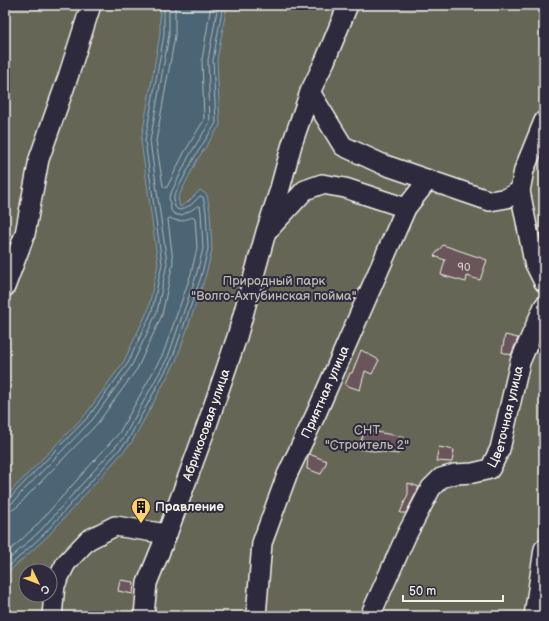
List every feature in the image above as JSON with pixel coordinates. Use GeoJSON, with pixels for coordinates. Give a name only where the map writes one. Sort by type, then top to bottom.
{"type":"FeatureCollection","features":[{"type":"Feature","properties":{"kind":"street"},"geometry":{"type":"LineString","coordinates":[[5,287],[25,234],[39,159],[68,77],[91,5]]}},
{"type":"Feature","properties":{"kind":"street","name":"Абрикосовая улица"},"geometry":{"type":"LineString","coordinates":[[144,616],[147,583],[207,426],[237,337],[292,144],[310,92],[325,61],[348,5]]}},
{"type":"Feature","properties":{"kind":"street"},"geometry":{"type":"LineString","coordinates":[[310,92],[343,146],[382,164],[490,201],[507,198],[520,191]]}},
{"type":"Feature","properties":{"kind":"street"},"geometry":{"type":"LineString","coordinates":[[544,121],[524,170],[520,191],[534,262],[544,282]]}},
{"type":"Feature","properties":{"kind":"street","name":"Приятная улица"},"geometry":{"type":"LineString","coordinates":[[256,616],[262,543],[287,475],[316,414],[406,208],[428,180]]}},
{"type":"Feature","properties":{"kind":"street"},"geometry":{"type":"LineString","coordinates":[[266,232],[305,190],[322,184],[345,188],[406,208]]}},
{"type":"Feature","properties":{"kind":"street","name":"Цветочная улица"},"geometry":{"type":"LineString","coordinates":[[370,616],[406,536],[430,488],[441,478],[455,474],[473,473],[490,469],[500,449],[520,362],[544,306]]}},
{"type":"Feature","properties":{"kind":"street"},"geometry":{"type":"LineString","coordinates":[[52,616],[55,585],[66,563],[88,540],[115,526],[167,534]]}},
{"type":"Feature","properties":{"kind":"street"},"geometry":{"type":"LineString","coordinates":[[534,616],[544,549]]}},
{"type":"Feature","properties":{"kind":"green space","name":"Природный парк \"Волго-Ахтубинская пойма\""},"geometry":{"type":"Polygon","coordinates":[[[5,5],[544,5],[544,616],[5,616],[5,5]]]}},
{"type":"Feature","properties":{"kind":"water"},"geometry":{"type":"Polygon","coordinates":[[[160,5],[227,5],[217,60],[220,125],[197,160],[178,198],[180,207],[188,202],[200,190],[207,195],[210,211],[212,250],[205,278],[176,361],[132,442],[47,537],[5,575],[5,498],[86,414],[124,361],[148,310],[158,264],[141,141],[160,34],[160,5]]]}},
{"type":"Feature","properties":{"kind":"building"},"geometry":{"type":"Polygon","coordinates":[[[443,245],[487,260],[480,280],[467,276],[466,282],[441,275],[445,260],[434,256],[443,245]]]}},
{"type":"Feature","properties":{"kind":"building"},"geometry":{"type":"Polygon","coordinates":[[[505,335],[518,338],[511,355],[502,352],[505,335]]]}},
{"type":"Feature","properties":{"kind":"building"},"geometry":{"type":"Polygon","coordinates":[[[361,350],[379,360],[372,374],[365,371],[360,390],[345,385],[350,373],[352,373],[361,350]]]}},
{"type":"Feature","properties":{"kind":"building"},"geometry":{"type":"Polygon","coordinates":[[[365,430],[404,437],[398,454],[358,449],[365,430]]]}},
{"type":"Feature","properties":{"kind":"building"},"geometry":{"type":"Polygon","coordinates":[[[439,447],[454,450],[452,462],[436,461],[439,447]]]}},
{"type":"Feature","properties":{"kind":"building"},"geometry":{"type":"Polygon","coordinates":[[[309,454],[327,461],[321,474],[307,469],[309,454]]]}},
{"type":"Feature","properties":{"kind":"building"},"geometry":{"type":"Polygon","coordinates":[[[408,483],[419,487],[406,513],[400,513],[408,494],[408,483]]]}},
{"type":"Feature","properties":{"kind":"building"},"geometry":{"type":"Polygon","coordinates":[[[120,580],[134,582],[133,594],[118,591],[120,580]]]}},
{"type":"Feature","properties":{"kind":"place","name":"Правление"},"geometry":{"type":"Point","coordinates":[141,524]}},
{"type":"Feature","properties":{"kind":"park label","name":"СНТ \"Строитель 2\""},"geometry":{"type":"Point","coordinates":[367,438]}}]}
